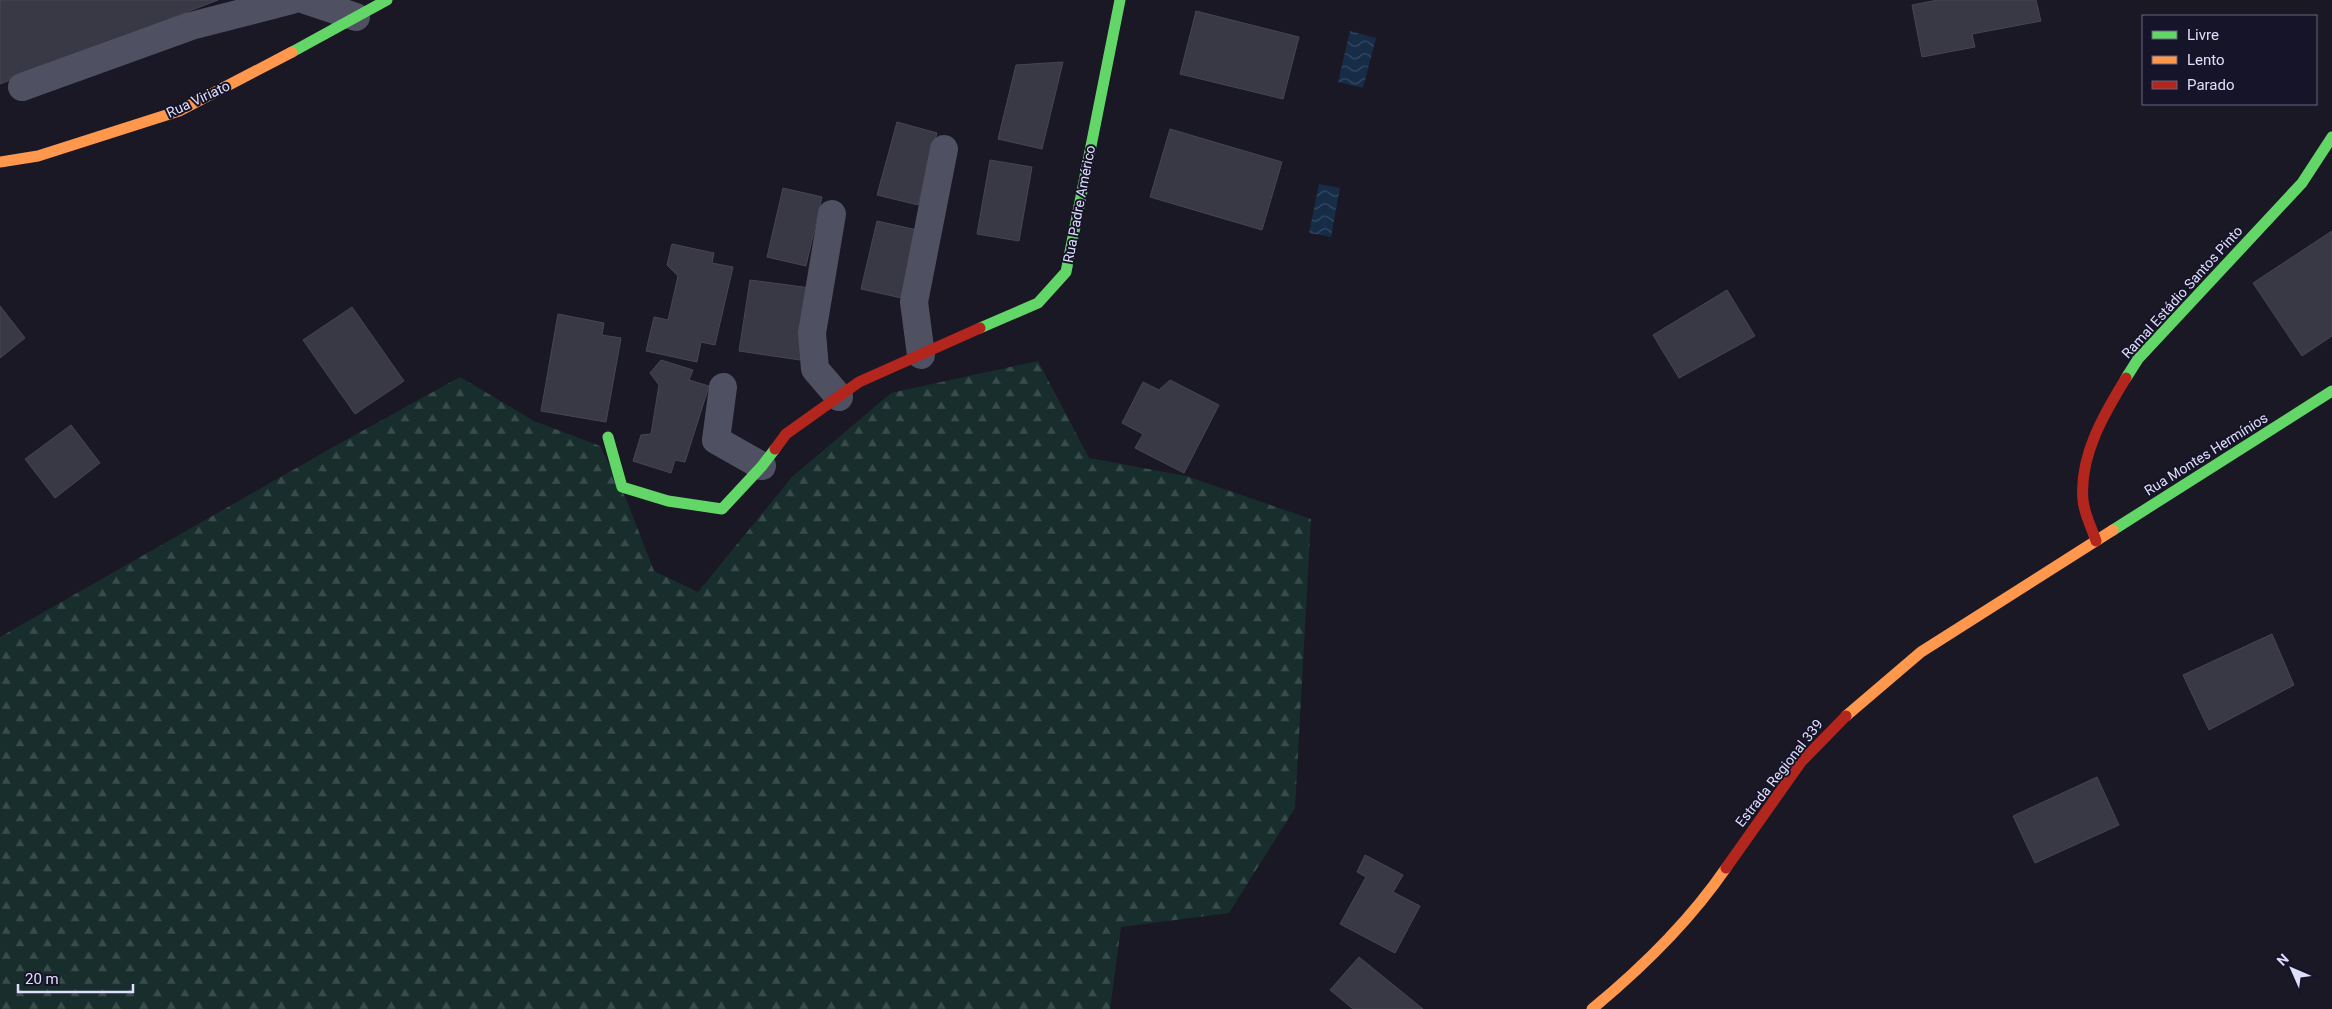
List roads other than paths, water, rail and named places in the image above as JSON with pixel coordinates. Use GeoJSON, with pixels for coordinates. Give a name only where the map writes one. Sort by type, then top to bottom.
{"type":"FeatureCollection","features":[{"type":"Feature","properties":{"kind":"street"},"geometry":{"type":"LineString","coordinates":[[22,87],[192,26],[292,0]]}},
{"type":"Feature","properties":{"kind":"street"},"geometry":{"type":"LineString","coordinates":[[305,0],[356,17]]}},
{"type":"Feature","properties":{"kind":"street","name":"Rua Viriato"},"geometry":{"type":"LineString","coordinates":[[0,162],[38,156],[179,110],[387,0]]}},
{"type":"Feature","properties":{"kind":"street","name":"Rua Padre Américo"},"geometry":{"type":"LineString","coordinates":[[608,437],[622,487],[668,501],[722,509],[762,466],[786,434],[859,382],[1038,303],[1066,272],[1120,0]]}},
{"type":"Feature","properties":{"kind":"street","name":"Ramal Estádio Santos Pinto"},"geometry":{"type":"LineString","coordinates":[[2096,542],[2083,501],[2086,460],[2104,412],[2138,359],[2302,182],[2332,137]]}},
{"type":"Feature","properties":{"kind":"street"},"geometry":{"type":"LineString","coordinates":[[921,355],[914,302],[944,149]]}},
{"type":"Feature","properties":{"kind":"street"},"geometry":{"type":"LineString","coordinates":[[832,214],[812,333],[815,369],[839,397]]}},
{"type":"Feature","properties":{"kind":"street"},"geometry":{"type":"LineString","coordinates":[[723,387],[716,440],[762,466]]}},
{"type":"Feature","properties":{"kind":"street","name":"Rua Montes Hermínios"},"geometry":{"type":"LineString","coordinates":[[2096,542],[2332,391]]}},
{"type":"Feature","properties":{"kind":"street","name":"Estrada Regional 339"},"geometry":{"type":"LineString","coordinates":[[1592,1009],[1618,989],[1660,949],[1709,893],[1761,817],[1816,746],[1850,711],[1921,652],[2096,542]]}},
{"type":"Feature","properties":{"kind":"water"},"geometry":{"type":"Polygon","coordinates":[[[1350,31],[1376,38],[1363,88],[1338,82],[1350,31]]]}},
{"type":"Feature","properties":{"kind":"water"},"geometry":{"type":"Polygon","coordinates":[[[1319,184],[1340,188],[1331,237],[1309,233],[1319,184]]]}}]}
